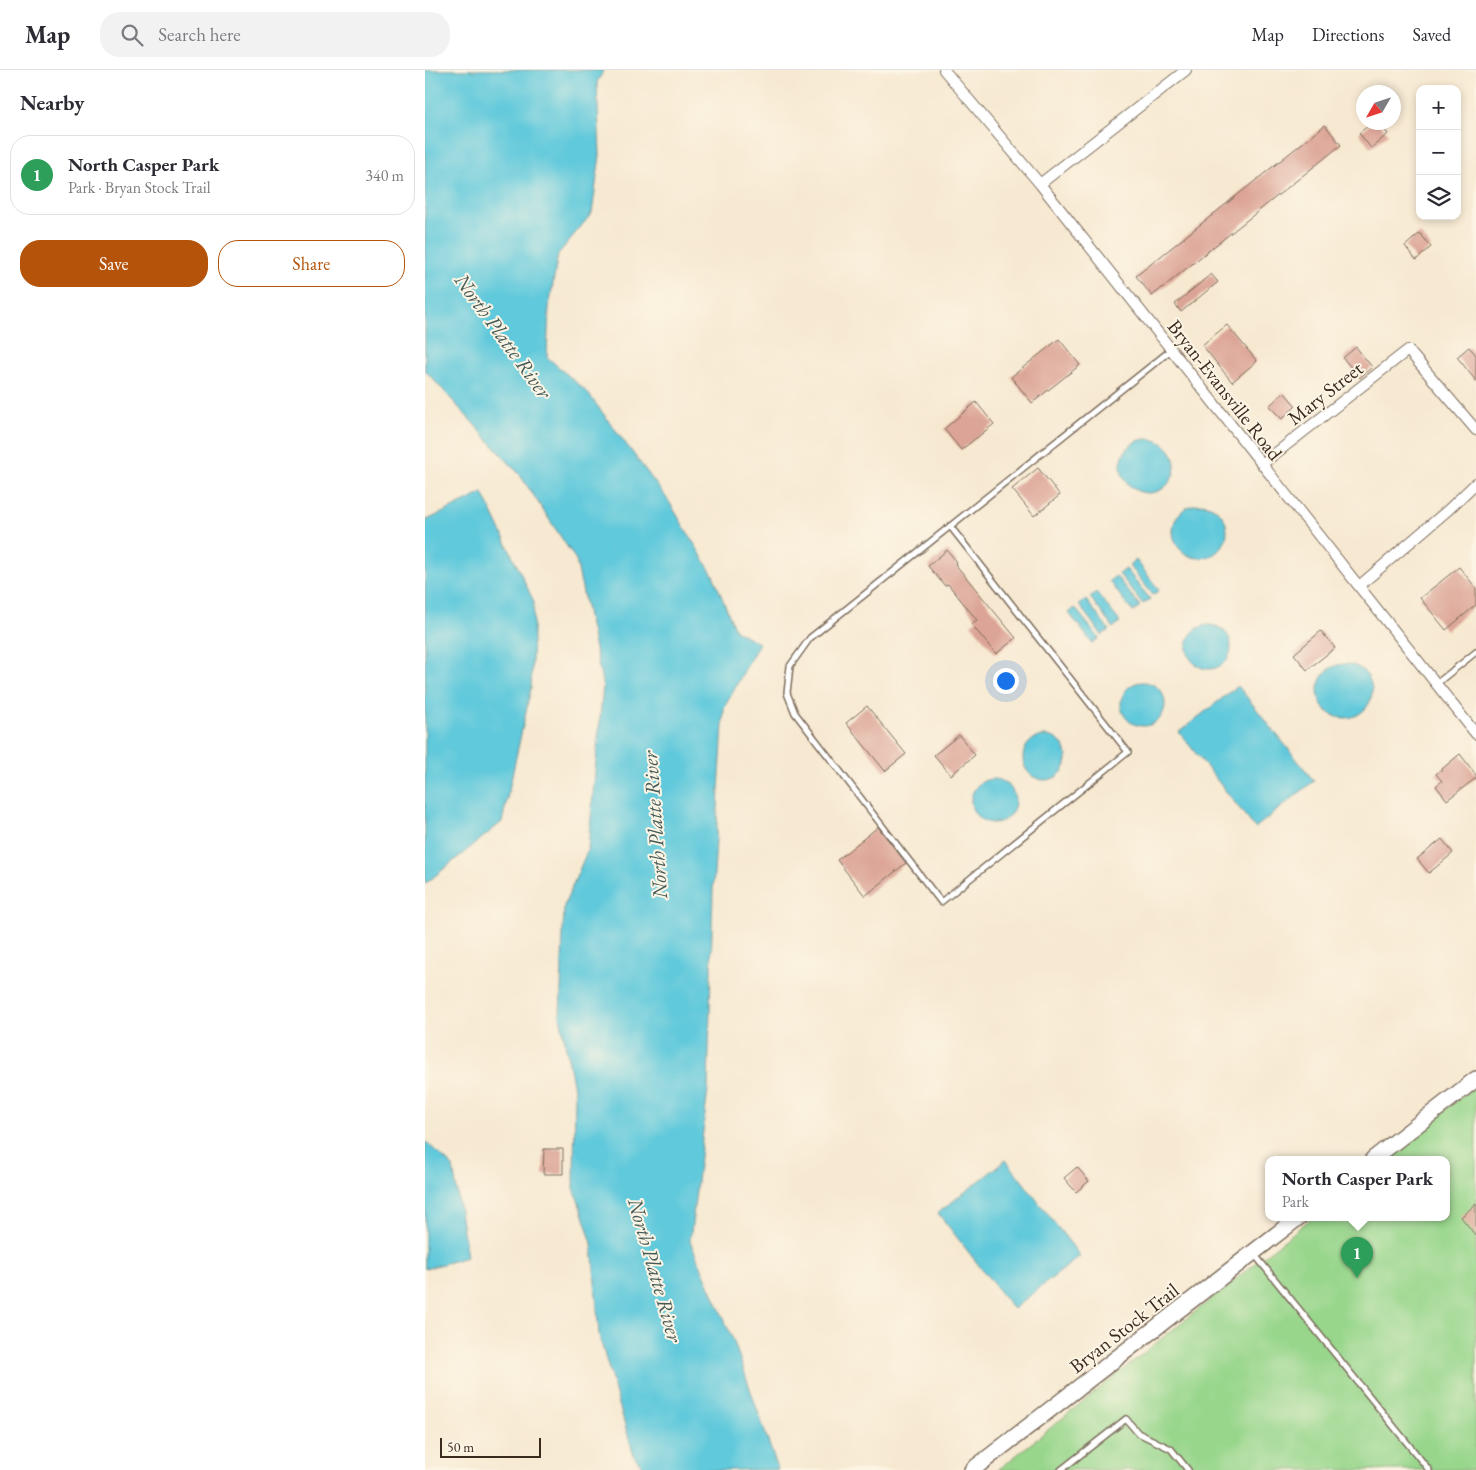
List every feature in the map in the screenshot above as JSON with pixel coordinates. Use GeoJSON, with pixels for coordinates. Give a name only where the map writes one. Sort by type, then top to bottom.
{"type":"FeatureCollection","features":[{"type":"Feature","properties":{"kind":"main road"},"geometry":{"type":"LineString","coordinates":[[1377,1156],[1476,1079]]}},
{"type":"Feature","properties":{"kind":"main road","name":"Bryan Stock Trail"},"geometry":{"type":"LineString","coordinates":[[972,1470],[1294,1221]]}},
{"type":"Feature","properties":{"kind":"street","name":"Bryan-Evansville Road"},"geometry":{"type":"LineString","coordinates":[[944,70],[1040,184],[1476,734]]}},
{"type":"Feature","properties":{"kind":"street"},"geometry":{"type":"LineString","coordinates":[[1040,184],[1186,70]]}},
{"type":"Feature","properties":{"kind":"street","name":"Mary Street"},"geometry":{"type":"LineString","coordinates":[[1262,464],[1409,350],[1476,430]]}},
{"type":"Feature","properties":{"kind":"street"},"geometry":{"type":"LineString","coordinates":[[1359,586],[1476,484]]}},
{"type":"Feature","properties":{"kind":"lane"},"geometry":{"type":"LineString","coordinates":[[950,526],[1128,752],[941,902],[795,713],[787,693],[790,666],[810,638],[950,526],[1171,350]]}},
{"type":"Feature","properties":{"kind":"lane"},"geometry":{"type":"LineString","coordinates":[[1436,684],[1476,652]]}},
{"type":"Feature","properties":{"kind":"lane"},"geometry":{"type":"LineString","coordinates":[[1253,1252],[1429,1470]]}},
{"type":"Feature","properties":{"kind":"lane"},"geometry":{"type":"LineString","coordinates":[[1061,1470],[1126,1419],[1138,1433],[1171,1449],[1188,1470]]}},
{"type":"Feature","properties":{"kind":"green space"},"geometry":{"type":"Polygon","coordinates":[[[1476,1085],[1476,1470],[998,1470],[1308,1221],[1450,1221],[1450,1156],[1388,1156],[1476,1085]]]}},
{"type":"Feature","properties":{"kind":"water","name":"North Platte River"},"geometry":{"type":"Polygon","coordinates":[[[425,70],[604,70],[597,82],[600,155],[592,213],[558,254],[549,307],[547,357],[587,392],[668,500],[713,575],[735,630],[759,643],[724,708],[713,890],[708,1089],[690,1241],[734,1342],[778,1470],[646,1470],[634,1456],[599,1335],[592,1243],[574,1188],[575,1094],[560,1016],[564,906],[588,849],[603,686],[576,560],[520,475],[425,370],[425,70]]]}},
{"type":"Feature","properties":{"kind":"water"},"geometry":{"type":"Polygon","coordinates":[[[1148,439],[1158,441],[1167,447],[1173,456],[1175,466],[1173,476],[1167,485],[1158,491],[1148,493],[1138,491],[1129,485],[1123,476],[1121,466],[1123,456],[1129,447],[1138,441],[1148,439]]]}},
{"type":"Feature","properties":{"kind":"water"},"geometry":{"type":"Polygon","coordinates":[[[483,493],[534,602],[531,688],[502,822],[425,884],[425,521],[483,493]]]}},
{"type":"Feature","properties":{"kind":"water"},"geometry":{"type":"Polygon","coordinates":[[[1200,504],[1210,506],[1219,512],[1225,521],[1227,531],[1225,541],[1219,550],[1210,556],[1200,558],[1190,556],[1181,550],[1175,541],[1173,531],[1175,521],[1181,512],[1190,506],[1200,504]]]}},
{"type":"Feature","properties":{"kind":"water"},"geometry":{"type":"Polygon","coordinates":[[[1136,560],[1159,590],[1153,595],[1129,565],[1136,560]]]}},
{"type":"Feature","properties":{"kind":"water"},"geometry":{"type":"Polygon","coordinates":[[[1126,569],[1150,599],[1143,604],[1119,574],[1126,569]]]}},
{"type":"Feature","properties":{"kind":"water"},"geometry":{"type":"Polygon","coordinates":[[[1116,576],[1140,606],[1133,612],[1109,581],[1116,576]]]}},
{"type":"Feature","properties":{"kind":"water"},"geometry":{"type":"Polygon","coordinates":[[[1096,592],[1120,622],[1113,628],[1090,597],[1096,592]]]}},
{"type":"Feature","properties":{"kind":"water"},"geometry":{"type":"Polygon","coordinates":[[[1086,600],[1109,630],[1102,635],[1079,605],[1086,600]]]}},
{"type":"Feature","properties":{"kind":"water"},"geometry":{"type":"Polygon","coordinates":[[[1075,608],[1099,638],[1092,643],[1069,613],[1075,608]]]}},
{"type":"Feature","properties":{"kind":"water"},"geometry":{"type":"Polygon","coordinates":[[[1213,625],[1225,631],[1230,638],[1230,656],[1225,663],[1218,668],[1205,669],[1197,666],[1190,659],[1187,643],[1190,635],[1197,628],[1213,625]]]}},
{"type":"Feature","properties":{"kind":"water"},"geometry":{"type":"Polygon","coordinates":[[[1345,664],[1355,666],[1364,672],[1370,681],[1372,691],[1370,701],[1364,710],[1355,716],[1345,718],[1335,716],[1326,710],[1320,701],[1318,691],[1320,681],[1326,672],[1335,666],[1345,664]]]}},
{"type":"Feature","properties":{"kind":"water"},"geometry":{"type":"Polygon","coordinates":[[[1147,682],[1159,688],[1164,695],[1164,713],[1159,720],[1152,725],[1139,726],[1131,723],[1124,716],[1121,700],[1124,692],[1131,685],[1147,682]]]}},
{"type":"Feature","properties":{"kind":"water"},"geometry":{"type":"Polygon","coordinates":[[[1238,686],[1314,781],[1255,828],[1179,732],[1238,686]]]}},
{"type":"Feature","properties":{"kind":"water"},"geometry":{"type":"Polygon","coordinates":[[[1049,736],[1061,742],[1066,749],[1066,767],[1061,774],[1054,779],[1041,780],[1033,777],[1026,770],[1023,754],[1026,746],[1033,739],[1049,736]]]}},
{"type":"Feature","properties":{"kind":"water"},"geometry":{"type":"Polygon","coordinates":[[[997,779],[1009,785],[1014,792],[1014,810],[1009,817],[1002,822],[989,823],[981,820],[974,813],[971,797],[974,789],[981,782],[997,779]]]}},
{"type":"Feature","properties":{"kind":"water"},"geometry":{"type":"Polygon","coordinates":[[[425,1141],[453,1167],[467,1257],[425,1269],[425,1141]]]}},
{"type":"Feature","properties":{"kind":"water"},"geometry":{"type":"Polygon","coordinates":[[[1006,1160],[1080,1256],[1013,1309],[938,1213],[1006,1160]]]}},
{"type":"Feature","properties":{"kind":"building"},"geometry":{"type":"Polygon","coordinates":[[[1325,125],[1341,145],[1152,296],[1136,276],[1325,125]]]}},
{"type":"Feature","properties":{"kind":"building"},"geometry":{"type":"Polygon","coordinates":[[[1363,130],[1385,130],[1388,134],[1371,148],[1359,133],[1363,130]]]}},
{"type":"Feature","properties":{"kind":"building"},"geometry":{"type":"Polygon","coordinates":[[[1420,233],[1431,247],[1416,260],[1405,246],[1420,233]]]}},
{"type":"Feature","properties":{"kind":"building"},"geometry":{"type":"Polygon","coordinates":[[[1211,274],[1218,282],[1181,312],[1175,304],[1211,274]]]}},
{"type":"Feature","properties":{"kind":"building"},"geometry":{"type":"Polygon","coordinates":[[[1227,325],[1257,361],[1232,382],[1202,345],[1227,325]]]}},
{"type":"Feature","properties":{"kind":"building"},"geometry":{"type":"Polygon","coordinates":[[[1059,339],[1080,365],[1032,403],[1011,377],[1059,339]]]}},
{"type":"Feature","properties":{"kind":"building"},"geometry":{"type":"Polygon","coordinates":[[[1356,347],[1372,367],[1360,378],[1343,358],[1356,347]]]}},
{"type":"Feature","properties":{"kind":"building"},"geometry":{"type":"Polygon","coordinates":[[[1469,347],[1476,355],[1476,381],[1457,357],[1469,347]]]}},
{"type":"Feature","properties":{"kind":"building"},"geometry":{"type":"Polygon","coordinates":[[[1284,392],[1296,406],[1282,419],[1269,406],[1284,392]]]}},
{"type":"Feature","properties":{"kind":"building"},"geometry":{"type":"Polygon","coordinates":[[[976,402],[994,424],[961,450],[944,429],[976,402]]]}},
{"type":"Feature","properties":{"kind":"building"},"geometry":{"type":"Polygon","coordinates":[[[1038,468],[1060,495],[1034,516],[1012,489],[1038,468]]]}},
{"type":"Feature","properties":{"kind":"building"},"geometry":{"type":"Polygon","coordinates":[[[947,550],[957,562],[955,564],[1016,638],[996,654],[971,624],[977,620],[948,584],[945,586],[928,566],[947,550]]]}},
{"type":"Feature","properties":{"kind":"building"},"geometry":{"type":"Polygon","coordinates":[[[1459,567],[1476,588],[1476,605],[1446,630],[1420,598],[1459,567]]]}},
{"type":"Feature","properties":{"kind":"building"},"geometry":{"type":"Polygon","coordinates":[[[1321,631],[1335,648],[1307,670],[1294,654],[1321,631]]]}},
{"type":"Feature","properties":{"kind":"building"},"geometry":{"type":"Polygon","coordinates":[[[867,706],[906,754],[885,771],[846,723],[867,706]]]}},
{"type":"Feature","properties":{"kind":"building"},"geometry":{"type":"Polygon","coordinates":[[[959,735],[975,755],[951,775],[934,755],[959,735]]]}},
{"type":"Feature","properties":{"kind":"building"},"geometry":{"type":"Polygon","coordinates":[[[1460,754],[1476,775],[1476,778],[1447,800],[1436,786],[1442,781],[1436,774],[1460,754]]]}},
{"type":"Feature","properties":{"kind":"building"},"geometry":{"type":"Polygon","coordinates":[[[878,827],[906,863],[865,896],[837,860],[878,827]]]}},
{"type":"Feature","properties":{"kind":"building"},"geometry":{"type":"Polygon","coordinates":[[[1442,839],[1453,853],[1429,873],[1417,859],[1442,839]]]}},
{"type":"Feature","properties":{"kind":"building"},"geometry":{"type":"Polygon","coordinates":[[[544,1149],[563,1149],[563,1174],[543,1174],[544,1149]]]}},
{"type":"Feature","properties":{"kind":"building"},"geometry":{"type":"Polygon","coordinates":[[[1077,1167],[1089,1181],[1076,1192],[1064,1178],[1077,1167]]]}},
{"type":"Feature","properties":{"kind":"building"},"geometry":{"type":"Polygon","coordinates":[[[1476,1204],[1476,1236],[1461,1217],[1476,1204]]]}},
{"type":"Feature","properties":{"kind":"place","name":"North Casper Park"},"geometry":{"type":"Point","coordinates":[1357,1278]}}]}
